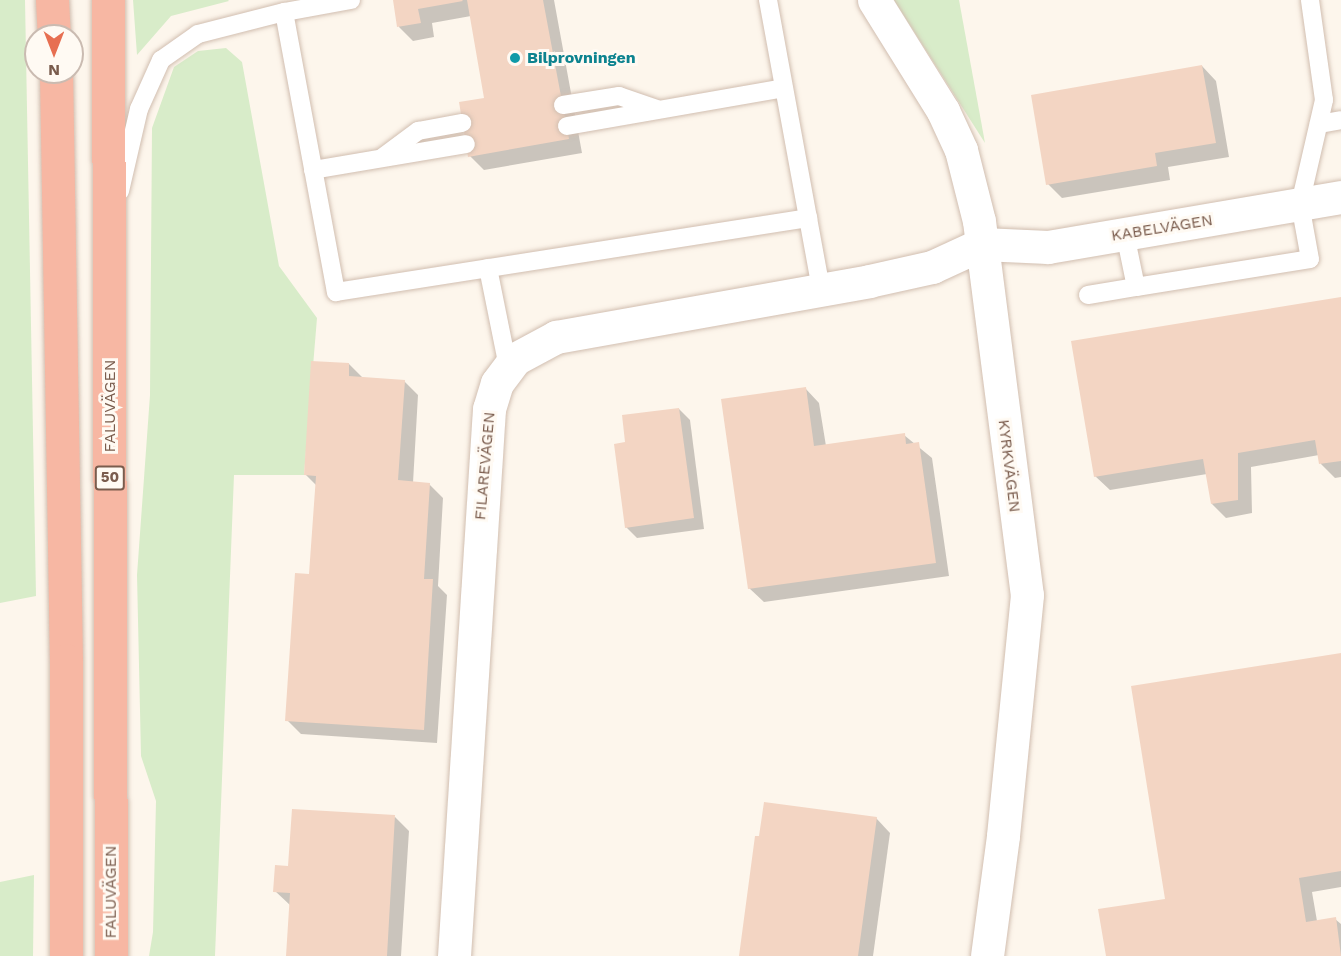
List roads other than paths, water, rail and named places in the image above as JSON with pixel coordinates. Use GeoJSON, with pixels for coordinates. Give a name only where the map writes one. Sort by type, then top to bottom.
{"type":"FeatureCollection","features":[{"type":"Feature","properties":{"kind":"highway"},"geometry":{"type":"LineString","coordinates":[[52,0],[53,24]]}},
{"type":"Feature","properties":{"kind":"highway","name":"FALUVÄGEN"},"geometry":{"type":"LineString","coordinates":[[108,0],[111,956]]}},
{"type":"Feature","properties":{"kind":"highway"},"geometry":{"type":"LineString","coordinates":[[56,84],[66,660],[66,956]]}},
{"type":"Feature","properties":{"kind":"street","name":"KYRKVÄGEN"},"geometry":{"type":"LineString","coordinates":[[874,0],[943,111],[961,150],[982,244],[1026,595],[1004,824],[987,956]]}},
{"type":"Feature","properties":{"kind":"street","name":"KABELVÄGEN"},"geometry":{"type":"LineString","coordinates":[[982,244],[1048,247],[1341,197]]}},
{"type":"Feature","properties":{"kind":"street","name":"FILAREVÄGEN"},"geometry":{"type":"LineString","coordinates":[[454,956],[484,460],[489,409],[498,383],[508,367],[528,351],[556,337],[932,267],[982,244]]}},
{"type":"Feature","properties":{"kind":"lane"},"geometry":{"type":"LineString","coordinates":[[110,231],[139,109],[161,60],[198,34],[284,12],[351,0]]}},
{"type":"Feature","properties":{"kind":"lane"},"geometry":{"type":"LineString","coordinates":[[768,0],[821,289]]}},
{"type":"Feature","properties":{"kind":"lane"},"geometry":{"type":"LineString","coordinates":[[1089,295],[1310,259],[1300,204],[1324,100],[1310,0]]}},
{"type":"Feature","properties":{"kind":"lane"},"geometry":{"type":"LineString","coordinates":[[284,12],[336,292],[808,218]]}},
{"type":"Feature","properties":{"kind":"lane"},"geometry":{"type":"LineString","coordinates":[[567,126],[784,88]]}},
{"type":"Feature","properties":{"kind":"lane"},"geometry":{"type":"LineString","coordinates":[[563,105],[619,96],[658,110]]}},
{"type":"Feature","properties":{"kind":"lane"},"geometry":{"type":"LineString","coordinates":[[1318,124],[1341,120]]}},
{"type":"Feature","properties":{"kind":"lane"},"geometry":{"type":"LineString","coordinates":[[381,158],[418,131],[462,123]]}},
{"type":"Feature","properties":{"kind":"lane"},"geometry":{"type":"LineString","coordinates":[[313,170],[466,144]]}},
{"type":"Feature","properties":{"kind":"lane"},"geometry":{"type":"LineString","coordinates":[[1125,234],[1136,287]]}},
{"type":"Feature","properties":{"kind":"lane"},"geometry":{"type":"LineString","coordinates":[[488,268],[508,367]]}},
{"type":"Feature","properties":{"kind":"place","name":"Bilprovningen"},"geometry":{"type":"Point","coordinates":[515,58]}}]}
